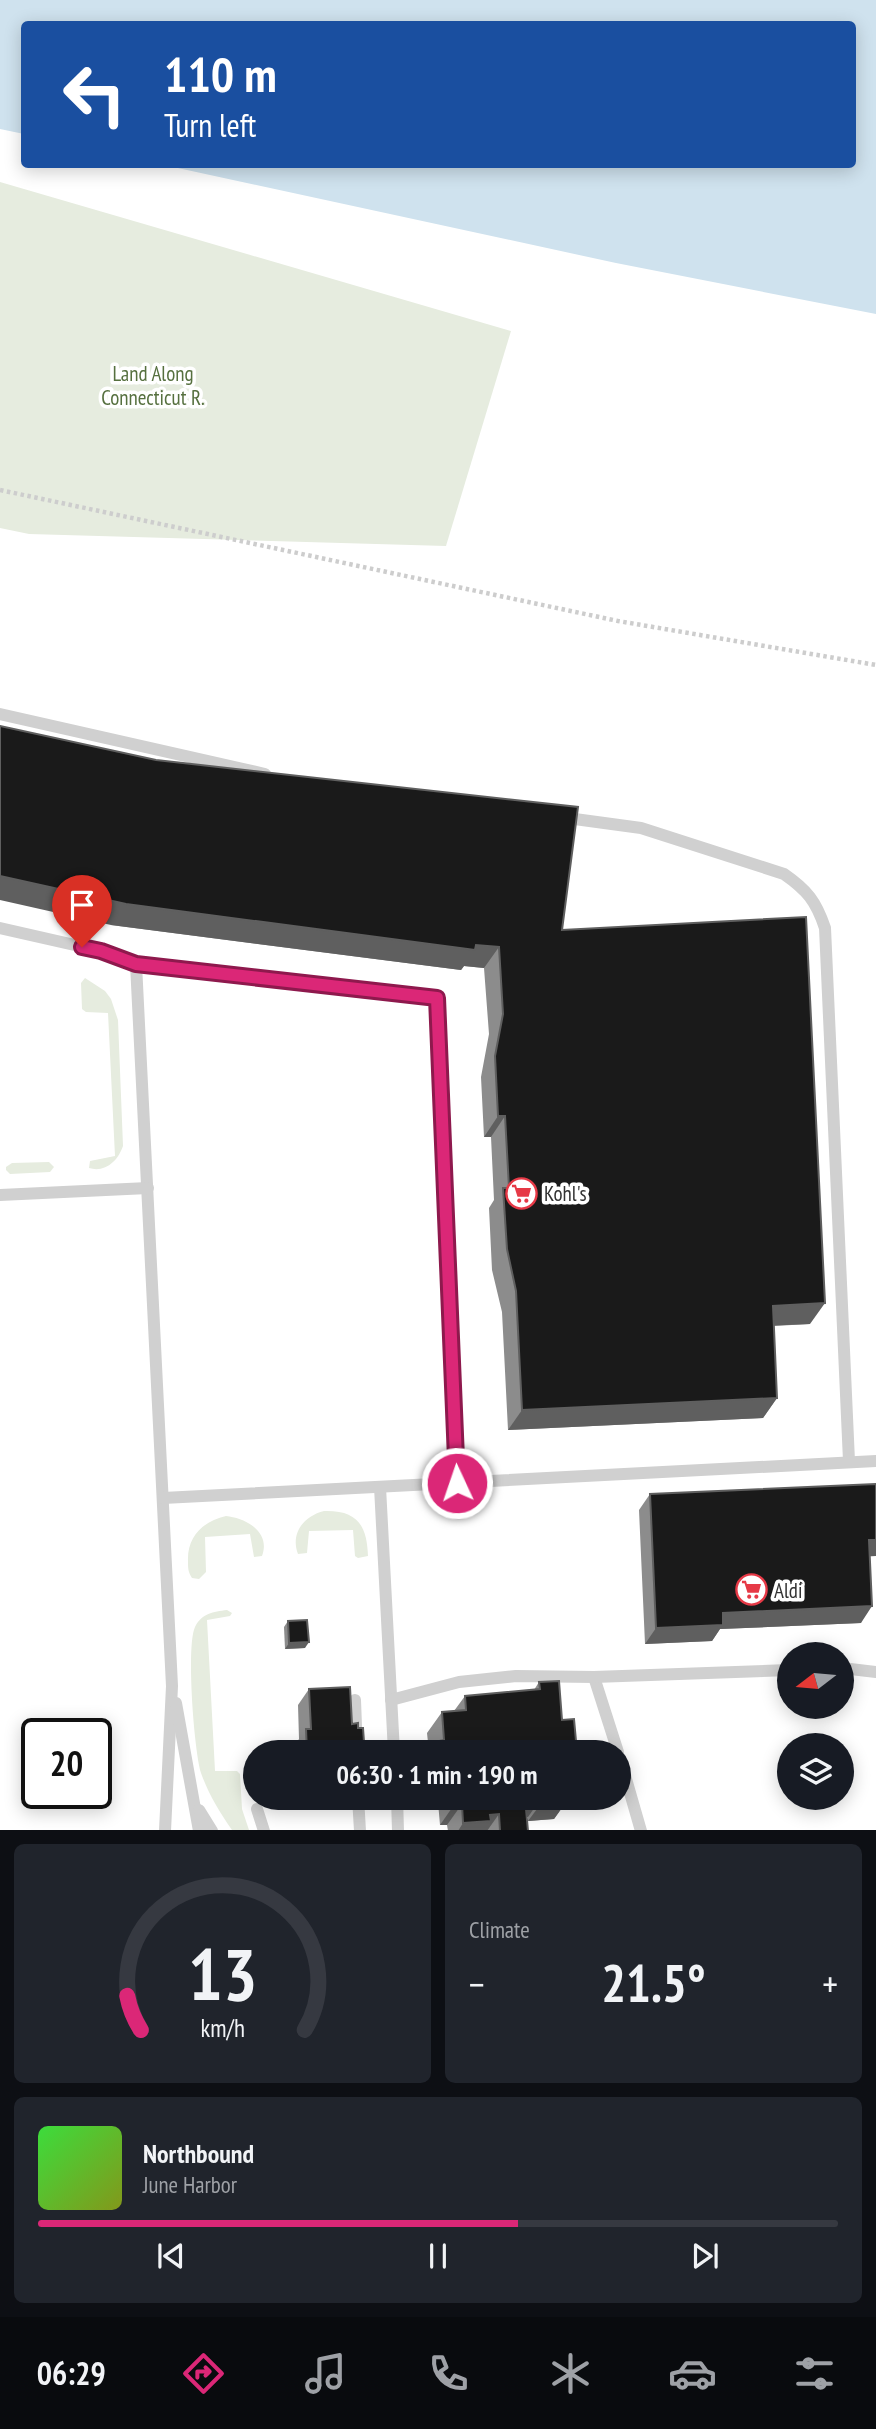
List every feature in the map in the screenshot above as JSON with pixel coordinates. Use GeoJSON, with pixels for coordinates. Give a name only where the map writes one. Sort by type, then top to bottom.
{"type":"FeatureCollection","features":[{"type":"Feature","properties":{"kind":"lane"},"geometry":{"type":"LineString","coordinates":[[0,714],[281,778]]}},
{"type":"Feature","properties":{"kind":"lane"},"geometry":{"type":"LineString","coordinates":[[548,815],[641,828],[783,874],[803,888],[818,907],[825,928],[849,1461]]}},
{"type":"Feature","properties":{"kind":"lane"},"geometry":{"type":"LineString","coordinates":[[0,928],[101,951],[136,964],[437,998],[457,1483]]}},
{"type":"Feature","properties":{"kind":"lane"},"geometry":{"type":"LineString","coordinates":[[136,964],[172,1686],[164,1830]]}},
{"type":"Feature","properties":{"kind":"lane"},"geometry":{"type":"LineString","coordinates":[[0,1195],[148,1188]]}},
{"type":"Feature","properties":{"kind":"lane"},"geometry":{"type":"LineString","coordinates":[[163,1498],[876,1461]]}},
{"type":"Feature","properties":{"kind":"lane"},"geometry":{"type":"LineString","coordinates":[[380,1487],[393,1740]]}},
{"type":"Feature","properties":{"kind":"lane"},"geometry":{"type":"LineString","coordinates":[[854,1669],[876,1672]]}},
{"type":"Feature","properties":{"kind":"lane"},"geometry":{"type":"LineString","coordinates":[[391,1700],[459,1682],[516,1676],[594,1677],[777,1670]]}},
{"type":"Feature","properties":{"kind":"lane"},"geometry":{"type":"LineString","coordinates":[[594,1677],[614,1740]]}},
{"type":"Feature","properties":{"kind":"lane"},"geometry":{"type":"LineString","coordinates":[[172,1686],[199,1830]]}},
{"type":"Feature","properties":{"kind":"lane"},"geometry":{"type":"LineString","coordinates":[[355,1700],[357,1740]]}},
{"type":"Feature","properties":{"kind":"lane"},"geometry":{"type":"LineString","coordinates":[[631,1796],[641,1830]]}},
{"type":"Feature","properties":{"kind":"lane"},"geometry":{"type":"LineString","coordinates":[[194,1798],[212,1830]]}},
{"type":"Feature","properties":{"kind":"lane"},"geometry":{"type":"LineString","coordinates":[[257,1810],[264,1830]]}},
{"type":"Feature","properties":{"kind":"lane"},"geometry":{"type":"LineString","coordinates":[[359,1810],[360,1830]]}},
{"type":"Feature","properties":{"kind":"lane"},"geometry":{"type":"LineString","coordinates":[[397,1810],[398,1830]]}},
{"type":"Feature","properties":{"kind":"path"},"geometry":{"type":"LineString","coordinates":[[0,490],[618,621],[876,665]]}},
{"type":"Feature","properties":{"kind":"green space","name":"Land Along Connecticut R."},"geometry":{"type":"Polygon","coordinates":[[[0,182],[511,331],[446,546],[29,534],[0,528],[0,182]]]}},
{"type":"Feature","properties":{"kind":"green space"},"geometry":{"type":"Polygon","coordinates":[[[85,978],[105,991],[111,999],[118,1020],[123,1146],[114,1161],[100,1169],[89,1168],[90,1161],[115,1156],[108,1013],[86,1012],[82,1009],[81,983],[85,978]]]}},
{"type":"Feature","properties":{"kind":"green space"},"geometry":{"type":"Polygon","coordinates":[[[49,1162],[54,1167],[50,1172],[10,1174],[6,1170],[12,1163],[49,1162]]]}},
{"type":"Feature","properties":{"kind":"green space"},"geometry":{"type":"Polygon","coordinates":[[[324,1511],[345,1513],[358,1521],[365,1536],[368,1556],[355,1556],[353,1530],[309,1531],[307,1553],[298,1554],[296,1539],[300,1526],[310,1517],[324,1511]]]}},
{"type":"Feature","properties":{"kind":"green space"},"geometry":{"type":"Polygon","coordinates":[[[226,1516],[249,1523],[260,1533],[264,1547],[262,1556],[254,1557],[250,1534],[205,1537],[206,1572],[199,1579],[192,1578],[188,1570],[190,1545],[204,1526],[226,1516]]]}},
{"type":"Feature","properties":{"kind":"green space"},"geometry":{"type":"Polygon","coordinates":[[[227,1610],[232,1613],[230,1616],[207,1620],[215,1771],[237,1771],[240,1774],[242,1809],[249,1830],[232,1830],[211,1795],[198,1761],[194,1722],[191,1655],[195,1627],[205,1616],[227,1610]]]}},
{"type":"Feature","properties":{"kind":"water"},"geometry":{"type":"Polygon","coordinates":[[[0,0],[876,0],[876,314],[616,263],[178,168],[856,168],[856,21],[21,21],[21,133],[0,129],[0,0]]]}},
{"type":"Feature","properties":{"kind":"building"},"geometry":{"type":"Polygon","coordinates":[[[0,726],[156,760],[578,807],[562,930],[806,917],[825,1303],[773,1306],[777,1398],[522,1410],[516,1291],[507,1249],[503,1188],[509,1188],[505,1116],[498,1116],[495,1056],[503,1014],[499,947],[476,945],[475,950],[126,904],[0,876],[0,726]]]}},
{"type":"Feature","properties":{"kind":"building","name":"Aldi"},"geometry":{"type":"Polygon","coordinates":[[[876,1484],[876,1540],[869,1540],[872,1606],[723,1613],[723,1625],[656,1628],[650,1494],[876,1484]]]}},
{"type":"Feature","properties":{"kind":"building"},"geometry":{"type":"Polygon","coordinates":[[[307,1620],[309,1642],[289,1643],[288,1621],[307,1620]]]}},
{"type":"Feature","properties":{"kind":"building"},"geometry":{"type":"Polygon","coordinates":[[[559,1681],[562,1720],[574,1719],[576,1740],[444,1740],[442,1712],[466,1710],[465,1696],[540,1689],[539,1682],[559,1681]]]}},
{"type":"Feature","properties":{"kind":"building"},"geometry":{"type":"Polygon","coordinates":[[[350,1687],[352,1724],[358,1723],[358,1728],[363,1728],[364,1740],[306,1740],[306,1729],[311,1729],[309,1689],[350,1687]]]}},
{"type":"Feature","properties":{"kind":"building"},"geometry":{"type":"Polygon","coordinates":[[[462,1810],[526,1810],[528,1830],[500,1830],[499,1814],[490,1815],[491,1821],[463,1823],[462,1810]]]}},
{"type":"Feature","properties":{"kind":"place","name":"Kohl's"},"geometry":{"type":"Point","coordinates":[521,1193]}},
{"type":"Feature","properties":{"kind":"place","name":"Aldi"},"geometry":{"type":"Point","coordinates":[751,1590]}},
{"type":"Feature","properties":{"kind":"route"},"geometry":{"type":"LineString","coordinates":[[82,947],[136,964],[437,998],[457,1483]]}}]}
